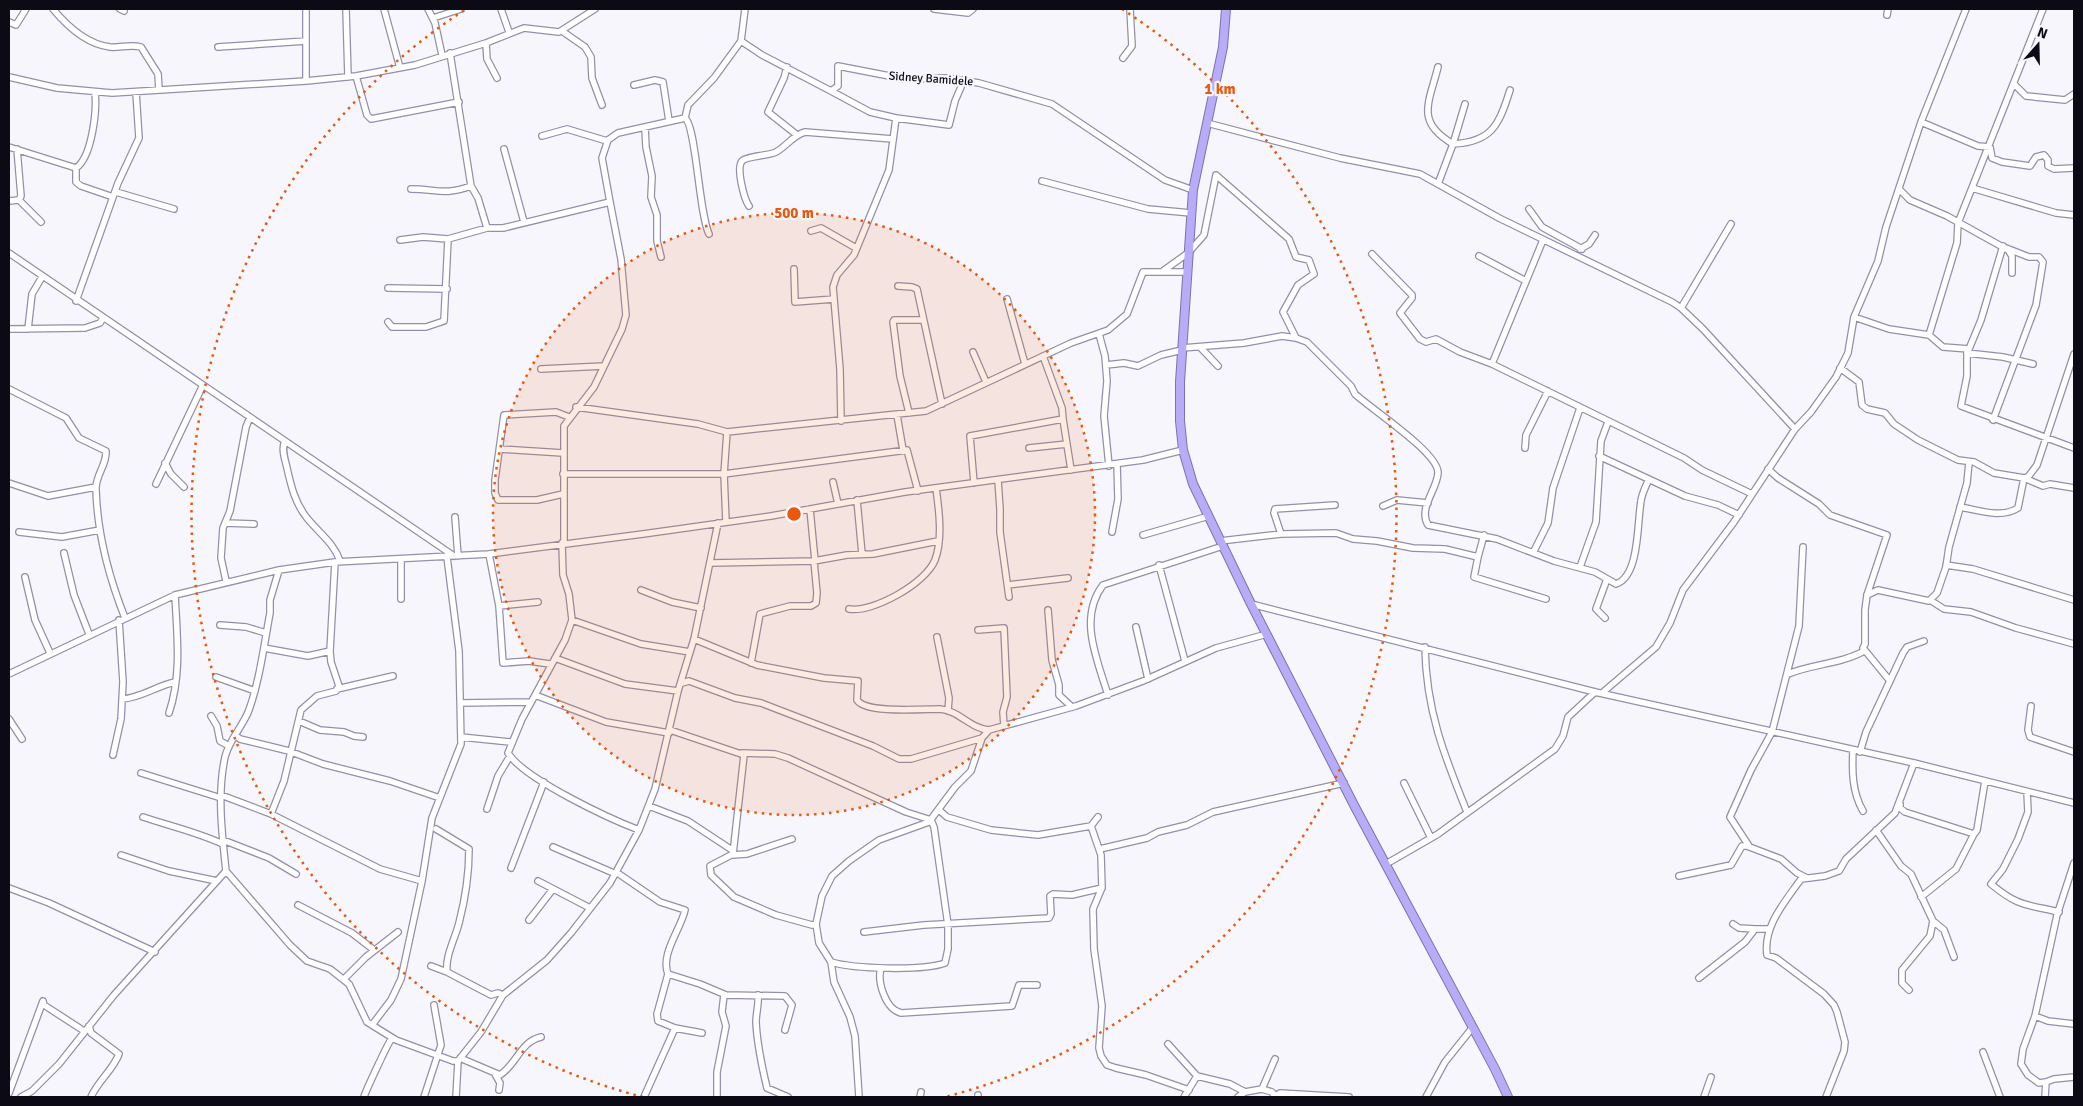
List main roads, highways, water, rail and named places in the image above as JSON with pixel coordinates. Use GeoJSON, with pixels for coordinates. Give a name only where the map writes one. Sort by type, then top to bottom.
{"type":"FeatureCollection","features":[{"type":"Feature","properties":{"kind":"highway"},"geometry":{"type":"LineString","coordinates":[[1226,9],[1224,48],[1206,123],[1193,190],[1182,349],[1180,421],[1183,450],[1193,484],[1251,604],[1508,1097]]}}]}
